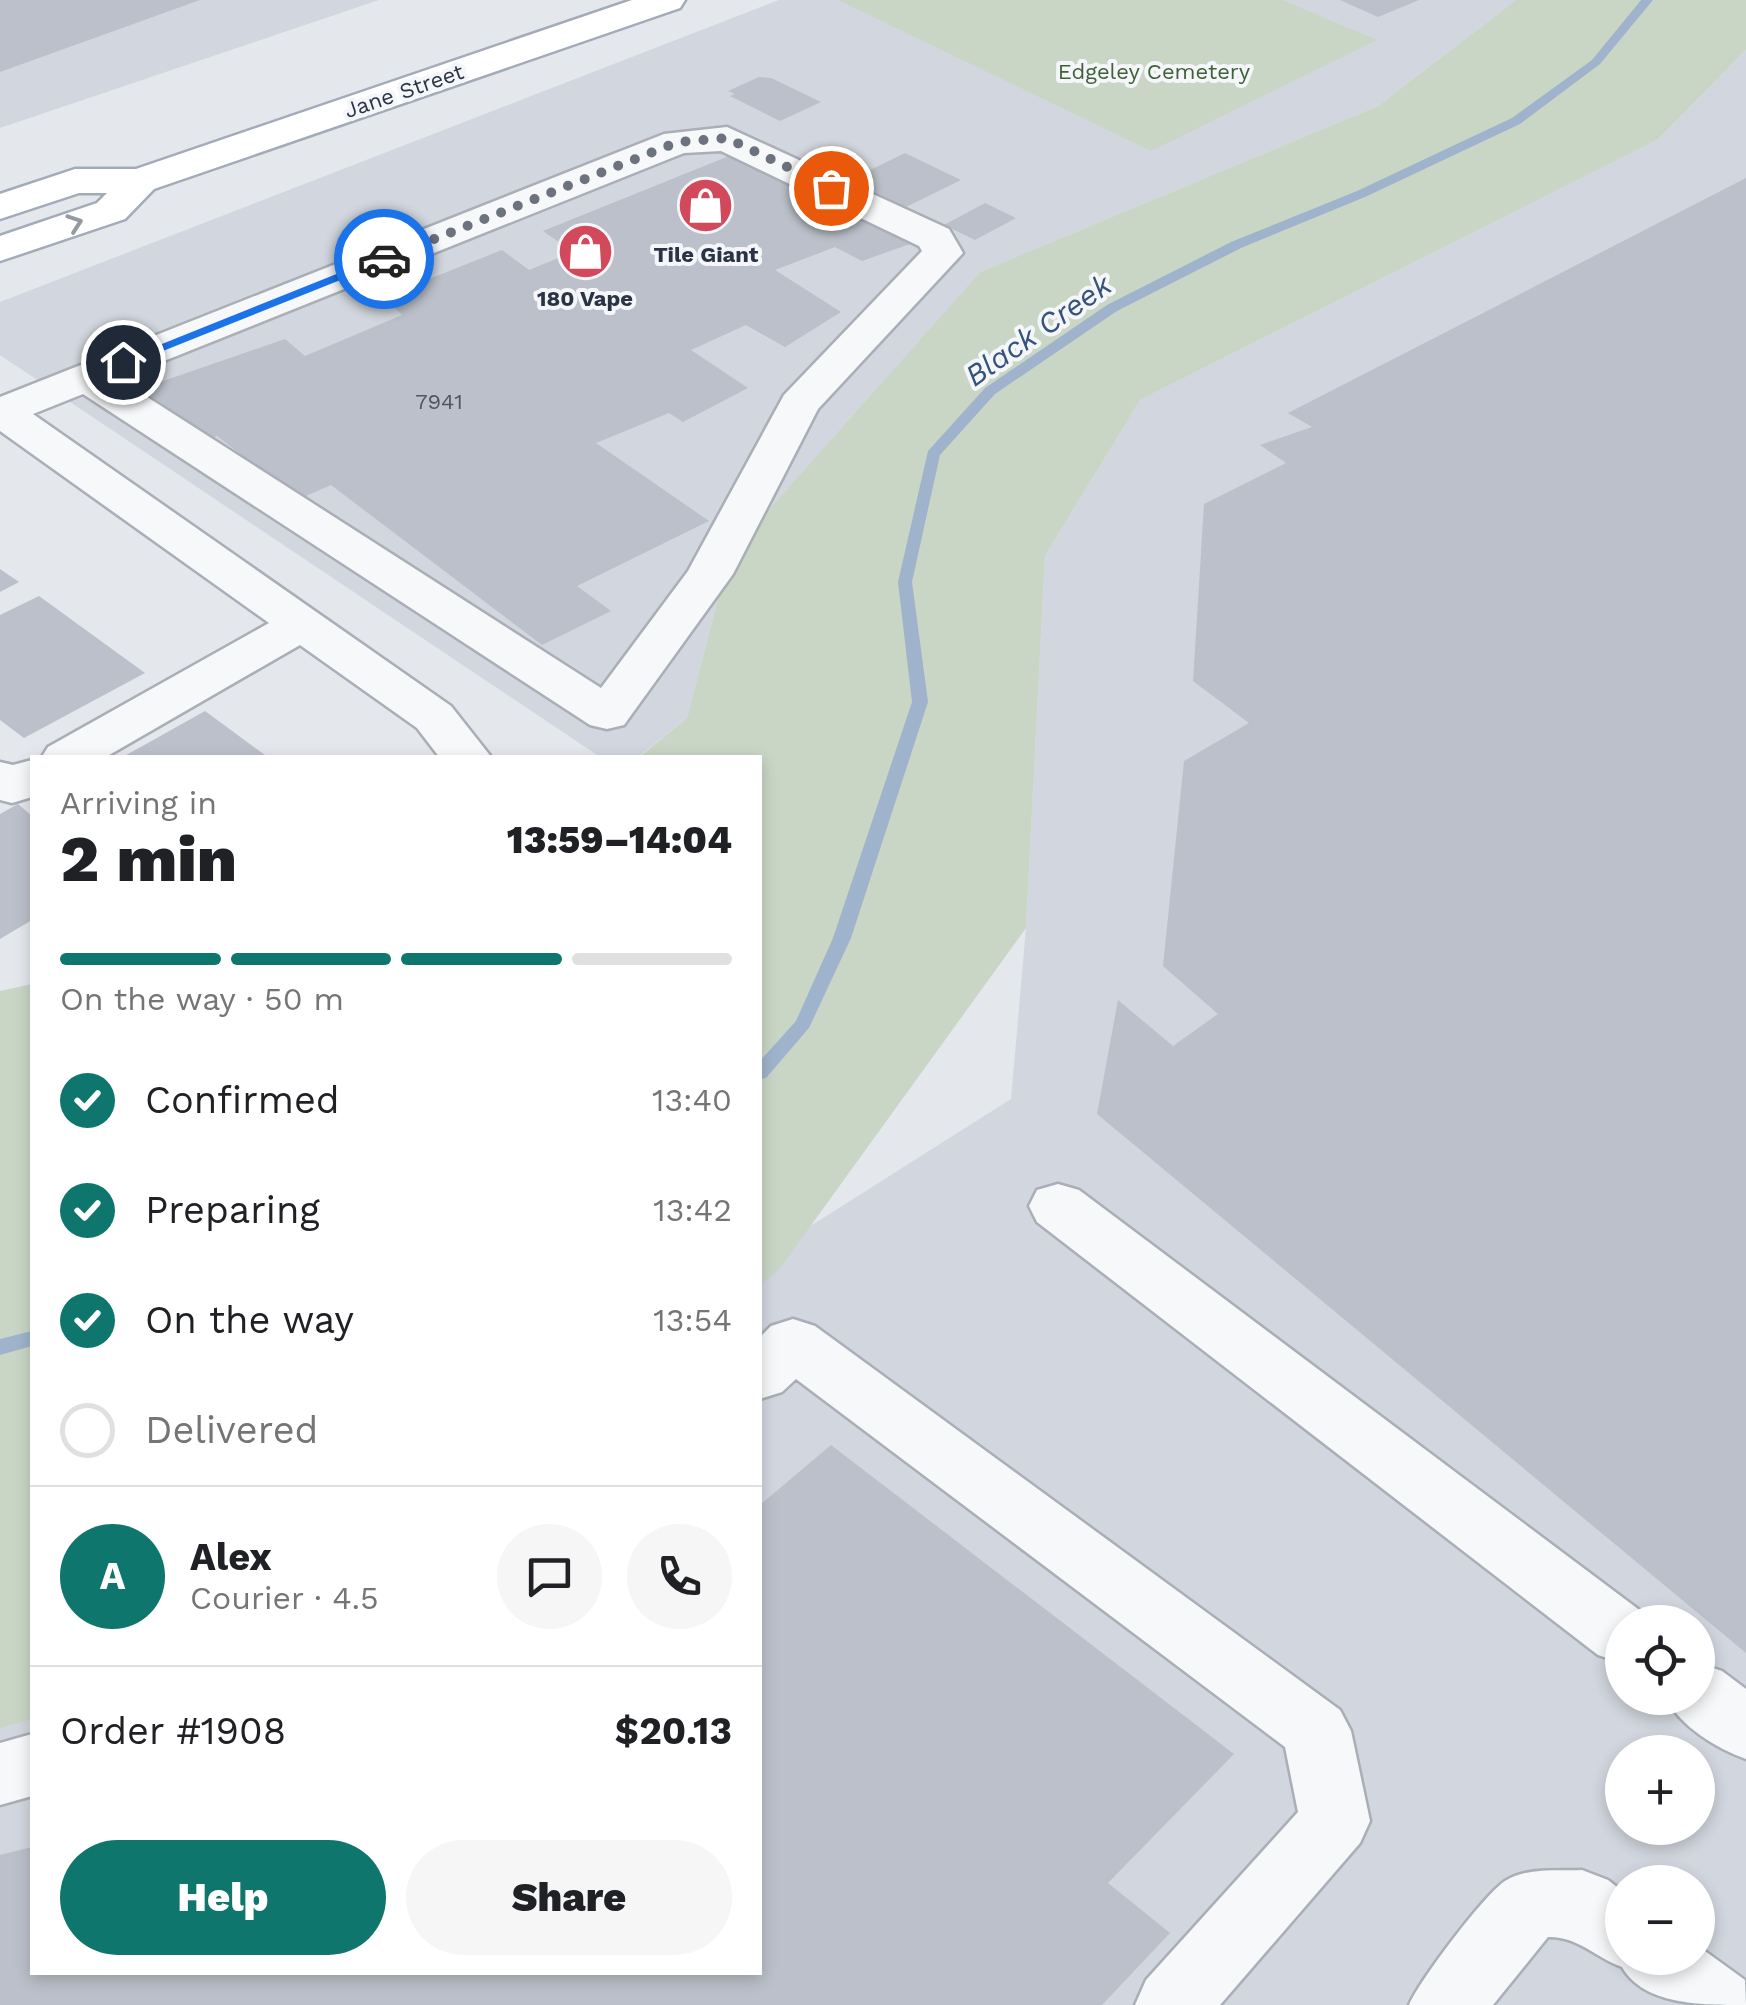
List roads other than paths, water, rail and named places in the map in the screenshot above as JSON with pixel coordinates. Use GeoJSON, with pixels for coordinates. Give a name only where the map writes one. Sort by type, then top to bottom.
{"type":"FeatureCollection","features":[{"type":"Feature","properties":{"kind":"main road","name":"Jane Street"},"geometry":{"type":"LineString","coordinates":[[0,207],[76,181],[140,181],[667,0]]}},
{"type":"Feature","properties":{"kind":"main road","name":"Jane Street"},"geometry":{"type":"LineString","coordinates":[[0,249],[111,211],[140,181]]}},
{"type":"Feature","properties":{"kind":"lane"},"geometry":{"type":"LineString","coordinates":[[86,377],[607,714],[710,574],[799,404],[943,253],[935,238],[727,138],[678,142],[86,377],[5,420],[434,717],[464,755]]}},
{"type":"Feature","properties":{"kind":"lane"},"geometry":{"type":"LineString","coordinates":[[71,755],[303,624]]}},
{"type":"Feature","properties":{"kind":"lane"},"geometry":{"type":"LineString","coordinates":[[0,778],[12,788],[30,777]]}},
{"type":"Feature","properties":{"kind":"lane"},"geometry":{"type":"LineString","coordinates":[[1058,1206],[1605,1622]]}},
{"type":"Feature","properties":{"kind":"lane"},"geometry":{"type":"LineString","coordinates":[[762,1372],[794,1343],[1316,1731],[1335,1821],[1172,2005]]}},
{"type":"Feature","properties":{"kind":"lane"},"geometry":{"type":"LineString","coordinates":[[1715,1705],[1746,1729]]}},
{"type":"Feature","properties":{"kind":"lane"},"geometry":{"type":"LineString","coordinates":[[0,1774],[30,1766]]}},
{"type":"Feature","properties":{"kind":"lane"},"geometry":{"type":"LineString","coordinates":[[1446,2005],[1530,1906],[1582,1903],[1605,1920]]}},
{"type":"Feature","properties":{"kind":"lane"},"geometry":{"type":"LineString","coordinates":[[1679,1975],[1719,2005]]}},
{"type":"Feature","properties":{"kind":"waterway","name":"Black Creek"},"geometry":{"type":"LineString","coordinates":[[762,1071],[803,1024],[842,938],[920,702],[905,582],[933,454],[990,391],[1112,308],[1236,245],[1361,194],[1516,121],[1596,62],[1647,0]]}},
{"type":"Feature","properties":{"kind":"waterway","name":"Black Creek"},"geometry":{"type":"LineString","coordinates":[[0,1347],[30,1340]]}},
{"type":"Feature","properties":{"kind":"place","name":"Tile Giant"},"geometry":{"type":"Point","coordinates":[706,206]}},
{"type":"Feature","properties":{"kind":"place","name":"180 Vape"},"geometry":{"type":"Point","coordinates":[585,251]}},
{"type":"Feature","properties":{"kind":"park label","name":"Edgeley Cemetery"},"geometry":{"type":"Point","coordinates":[1154,71]}}]}
